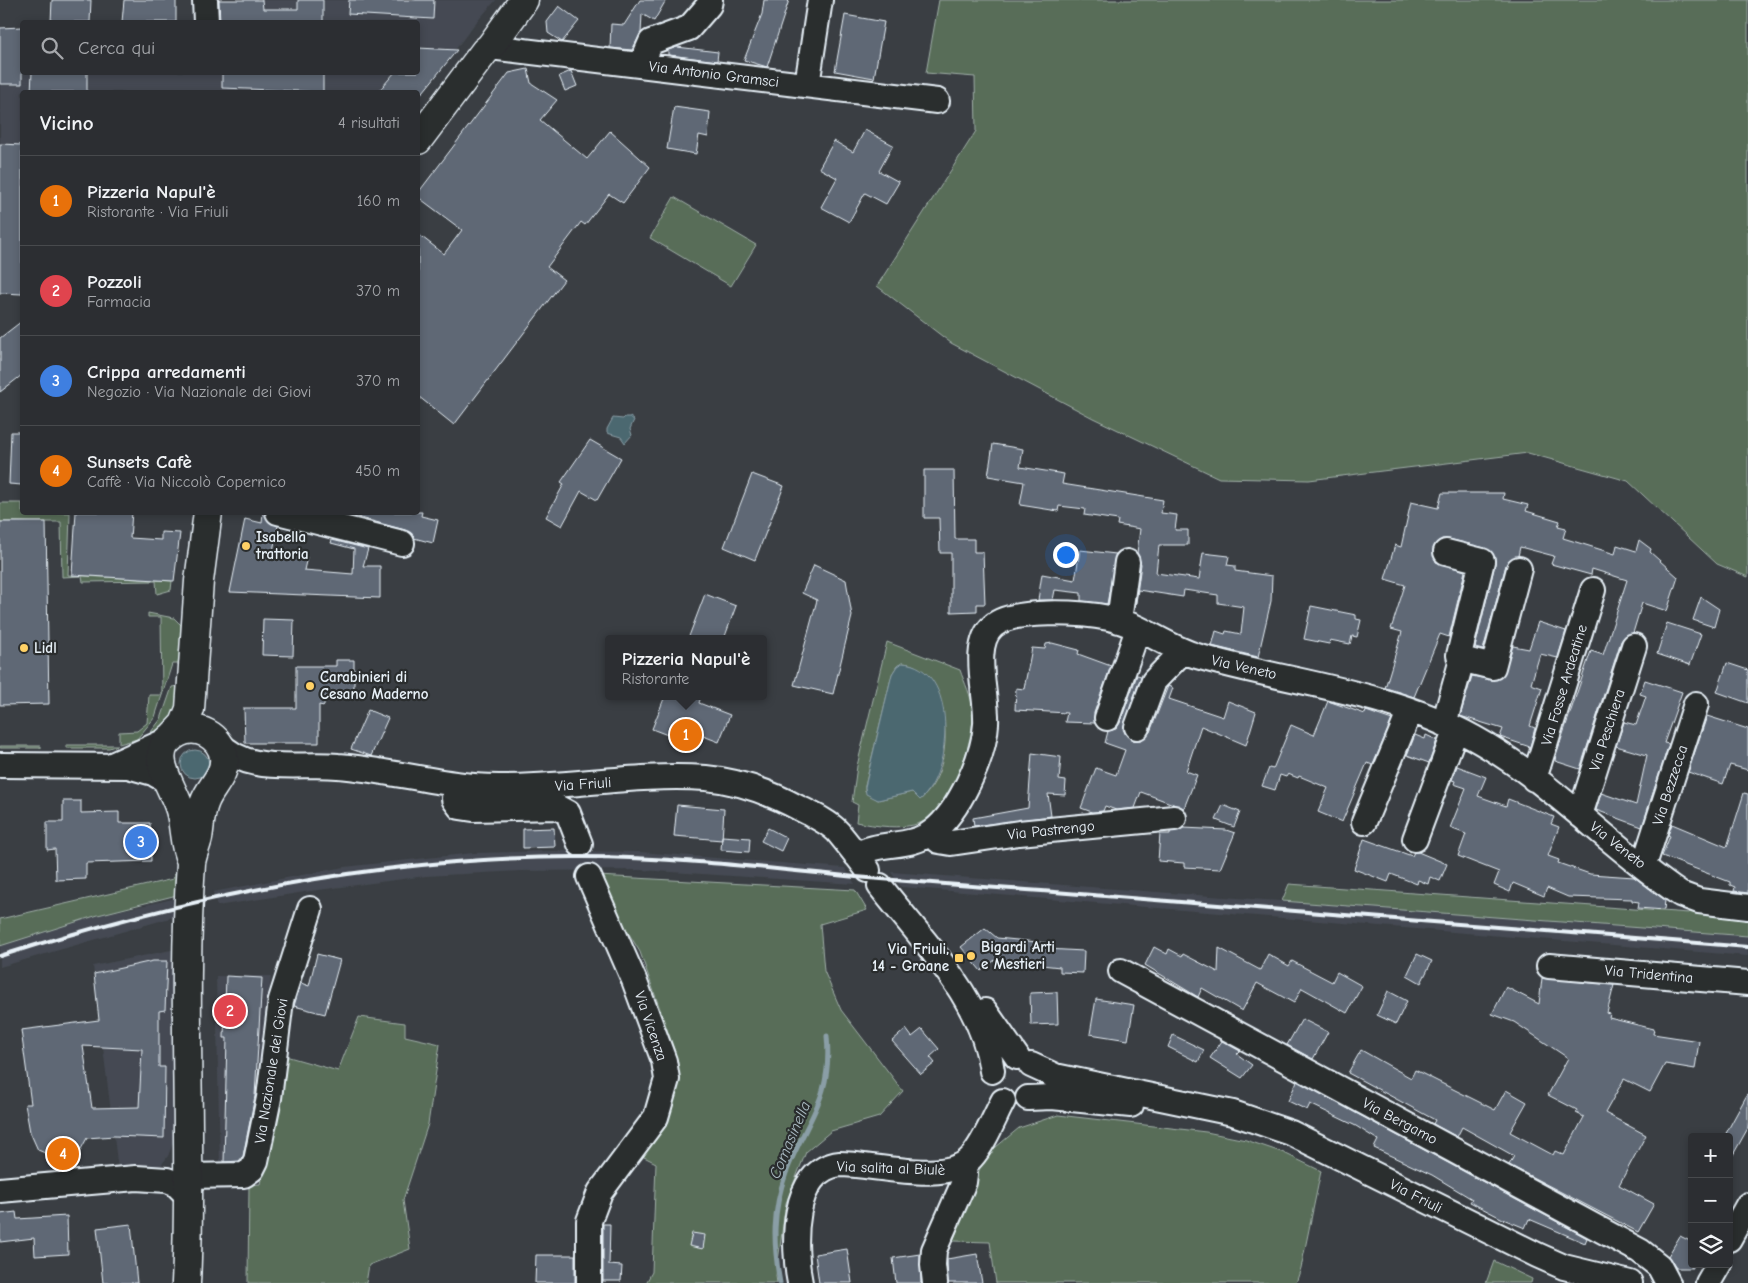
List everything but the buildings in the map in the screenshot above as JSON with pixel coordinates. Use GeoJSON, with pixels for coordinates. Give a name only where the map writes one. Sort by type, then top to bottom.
{"type":"FeatureCollection","features":[{"type":"Feature","properties":{"kind":"main road"},"geometry":{"type":"LineString","coordinates":[[420,137],[524,0]]}},
{"type":"Feature","properties":{"kind":"main road"},"geometry":{"type":"LineString","coordinates":[[191,861],[186,850],[180,808],[161,765],[164,747],[184,724],[190,709],[199,581],[208,515]]}},
{"type":"Feature","properties":{"kind":"main road"},"geometry":{"type":"LineString","coordinates":[[185,1283],[183,1076],[186,1057],[191,861],[202,809],[224,767],[222,749],[204,714],[194,667]]}},
{"type":"Feature","properties":{"kind":"main road"},"geometry":{"type":"LineString","coordinates":[[170,739],[188,730],[209,734],[217,741]]}},
{"type":"Feature","properties":{"kind":"main road"},"geometry":{"type":"LineString","coordinates":[[169,782],[179,790],[192,793],[205,790],[216,783]]}},
{"type":"Feature","properties":{"kind":"street"},"geometry":{"type":"LineString","coordinates":[[205,0],[206,20]]}},
{"type":"Feature","properties":{"kind":"street"},"geometry":{"type":"LineString","coordinates":[[641,66],[652,42],[689,28],[709,5],[710,0]]}},
{"type":"Feature","properties":{"kind":"street"},"geometry":{"type":"LineString","coordinates":[[807,85],[820,0]]}},
{"type":"Feature","properties":{"kind":"street","name":"Via Antonio Gramsci"},"geometry":{"type":"LineString","coordinates":[[490,47],[937,102]]}},
{"type":"Feature","properties":{"kind":"street"},"geometry":{"type":"LineString","coordinates":[[290,515],[402,543]]}},
{"type":"Feature","properties":{"kind":"street"},"geometry":{"type":"LineString","coordinates":[[1415,839],[1450,727],[1461,663],[1459,655],[1482,561],[1446,552]]}},
{"type":"Feature","properties":{"kind":"street"},"geometry":{"type":"LineString","coordinates":[[1107,718],[1128,625],[1126,562]]}},
{"type":"Feature","properties":{"kind":"street"},"geometry":{"type":"LineString","coordinates":[[1461,663],[1469,661],[1494,667],[1519,569]]}},
{"type":"Feature","properties":{"kind":"street","name":"Via Fosse Ardeatine"},"geometry":{"type":"LineString","coordinates":[[1534,779],[1593,590]]}},
{"type":"Feature","properties":{"kind":"street","name":"Via Veneto"},"geometry":{"type":"LineString","coordinates":[[868,870],[874,848],[918,840],[931,833],[954,808],[976,767],[982,749],[986,713],[982,654],[985,637],[990,629],[1001,620],[1019,616],[1079,615],[1128,625],[1183,651],[1349,691],[1410,711],[1450,727],[1484,744],[1534,779],[1675,891],[1689,898],[1709,903],[1748,907]]}},
{"type":"Feature","properties":{"kind":"street","name":"Via Peschiera"},"geometry":{"type":"LineString","coordinates":[[1580,815],[1634,646]]}},
{"type":"Feature","properties":{"kind":"street"},"geometry":{"type":"LineString","coordinates":[[1137,727],[1154,681],[1183,651]]}},
{"type":"Feature","properties":{"kind":"street","name":"Via Bezzecca"},"geometry":{"type":"LineString","coordinates":[[1644,865],[1696,704]]}},
{"type":"Feature","properties":{"kind":"street"},"geometry":{"type":"LineString","coordinates":[[1364,822],[1410,711]]}},
{"type":"Feature","properties":{"kind":"street"},"geometry":{"type":"LineString","coordinates":[[112,765],[170,739]]}},
{"type":"Feature","properties":{"kind":"street","name":"Via Friuli"},"geometry":{"type":"LineString","coordinates":[[217,741],[225,750],[247,761],[269,766],[338,766],[455,785],[546,786],[679,778],[725,782],[760,791],[811,814],[837,831],[957,985],[983,1032],[992,1071]]}},
{"type":"Feature","properties":{"kind":"street"},"geometry":{"type":"LineString","coordinates":[[0,765],[112,765],[146,770],[169,782]]}},
{"type":"Feature","properties":{"kind":"street","name":"Via Friuli"},"geometry":{"type":"LineString","coordinates":[[216,783],[269,766]]}},
{"type":"Feature","properties":{"kind":"street"},"geometry":{"type":"LineString","coordinates":[[455,785],[454,799],[460,807],[473,809],[557,807],[568,813],[580,844]]}},
{"type":"Feature","properties":{"kind":"street","name":"Via Pastrengo"},"geometry":{"type":"LineString","coordinates":[[931,833],[942,842],[951,844],[1018,833],[1174,818]]}},
{"type":"Feature","properties":{"kind":"street","name":"Via Vicenza"},"geometry":{"type":"LineString","coordinates":[[589,877],[634,980],[664,1061],[667,1080],[656,1117],[600,1192],[589,1221],[589,1283]]}},
{"type":"Feature","properties":{"kind":"street","name":"Via Nazionale dei Giovi"},"geometry":{"type":"LineString","coordinates":[[184,1175],[244,1175],[252,1169],[256,1161],[269,1098],[281,1000],[310,909]]}},
{"type":"Feature","properties":{"kind":"street","name":"Via Tridentina"},"geometry":{"type":"LineString","coordinates":[[1549,966],[1748,982]]}},
{"type":"Feature","properties":{"kind":"street","name":"Via Bergamo"},"geometry":{"type":"LineString","coordinates":[[1121,971],[1640,1251],[1659,1266],[1668,1283]]}},
{"type":"Feature","properties":{"kind":"street","name":"Via Friuli"},"geometry":{"type":"LineString","coordinates":[[957,985],[980,1003],[1024,1061],[1055,1076],[1233,1113],[1283,1130],[1537,1256],[1564,1267],[1630,1283]]}},
{"type":"Feature","properties":{"kind":"street"},"geometry":{"type":"LineString","coordinates":[[1001,1060],[1024,1061],[1036,1080],[1033,1092],[1028,1098],[1016,1103],[1003,1101],[992,1088],[992,1071],[1001,1060]]}},
{"type":"Feature","properties":{"kind":"street","name":"Via Friuli"},"geometry":{"type":"LineString","coordinates":[[1028,1098],[1052,1097],[1161,1108],[1203,1108]]}},
{"type":"Feature","properties":{"kind":"street","name":"Via salita al Biulè"},"geometry":{"type":"LineString","coordinates":[[800,1283],[795,1244],[797,1219],[809,1187],[823,1170],[840,1164],[934,1172],[950,1170],[961,1166],[976,1151],[1003,1101]]}},
{"type":"Feature","properties":{"kind":"street","name":"Via salita al Biulè"},"geometry":{"type":"LineString","coordinates":[[935,1283],[932,1260],[934,1250],[964,1182],[965,1174],[961,1166]]}},
{"type":"Feature","properties":{"kind":"street"},"geometry":{"type":"LineString","coordinates":[[0,1190],[136,1178],[162,1171],[184,1175]]}},
{"type":"Feature","properties":{"kind":"street"},"geometry":{"type":"LineString","coordinates":[[1733,1232],[1748,1205]]}},
{"type":"Feature","properties":{"kind":"street"},"geometry":{"type":"LineString","coordinates":[[1708,1283],[1717,1268]]}},
{"type":"Feature","properties":{"kind":"shaded area"},"geometry":{"type":"Polygon","coordinates":[[[216,0],[496,0],[473,26],[420,97],[420,90],[20,90],[20,294],[0,293],[0,48],[20,47],[20,75],[420,75],[420,20],[216,20],[216,0]]]}},
{"type":"Feature","properties":{"kind":"shaded area"},"geometry":{"type":"Polygon","coordinates":[[[552,851],[640,852],[845,868],[855,884],[641,870],[520,871],[426,876],[217,906],[213,892],[344,867],[473,853],[552,851]]]}},
{"type":"Feature","properties":{"kind":"shaded area"},"geometry":{"type":"Polygon","coordinates":[[[891,872],[1748,936],[1748,956],[901,887],[891,872]]]}},
{"type":"Feature","properties":{"kind":"shaded area"},"geometry":{"type":"Polygon","coordinates":[[[178,898],[177,916],[0,967],[0,946],[98,915],[178,898]]]}},
{"type":"Feature","properties":{"kind":"shaded area"},"geometry":{"type":"Polygon","coordinates":[[[176,949],[175,1138],[168,1156],[159,1168],[118,1170],[93,966],[176,949]]]}},
{"type":"Feature","properties":{"kind":"shaded area"},"geometry":{"type":"Polygon","coordinates":[[[216,976],[271,976],[258,1116],[242,1170],[220,1169],[216,976]]]}},
{"type":"Feature","properties":{"kind":"green space"},"geometry":{"type":"Polygon","coordinates":[[[939,0],[1748,0],[1748,577],[1717,564],[1628,481],[1528,453],[1309,480],[1219,478],[1093,418],[951,343],[877,286],[976,131],[975,77],[926,73],[939,0]]]}},
{"type":"Feature","properties":{"kind":"green space"},"geometry":{"type":"Polygon","coordinates":[[[674,197],[756,245],[731,286],[650,238],[674,197]]]}},
{"type":"Feature","properties":{"kind":"green space"},"geometry":{"type":"Polygon","coordinates":[[[0,503],[20,503],[20,515],[70,515],[68,575],[172,581],[171,590],[157,594],[156,581],[83,582],[82,576],[62,577],[61,522],[0,522],[0,503]]]}},
{"type":"Feature","properties":{"kind":"green space"},"geometry":{"type":"Polygon","coordinates":[[[148,613],[174,618],[181,625],[180,664],[172,664],[155,717],[137,739],[119,744],[119,732],[137,731],[147,723],[149,695],[162,695],[161,617],[148,617],[148,613]]]}},
{"type":"Feature","properties":{"kind":"green space"},"geometry":{"type":"Polygon","coordinates":[[[887,642],[960,670],[970,695],[973,710],[970,739],[958,774],[950,790],[941,805],[931,816],[920,823],[897,827],[856,822],[858,805],[852,802],[857,766],[887,642]],[[902,663],[897,666],[892,674],[865,786],[865,791],[878,800],[912,792],[920,800],[927,793],[938,775],[944,753],[945,731],[943,715],[927,678],[920,669],[902,663]]]}},
{"type":"Feature","properties":{"kind":"green space"},"geometry":{"type":"Polygon","coordinates":[[[186,685],[176,724],[144,741],[161,719],[172,687],[186,685]]]}},
{"type":"Feature","properties":{"kind":"green space"},"geometry":{"type":"Polygon","coordinates":[[[66,745],[118,745],[109,748],[66,748],[66,745]]]}},
{"type":"Feature","properties":{"kind":"green space"},"geometry":{"type":"Polygon","coordinates":[[[0,746],[41,746],[41,748],[0,748],[0,746]]]}},
{"type":"Feature","properties":{"kind":"green space"},"geometry":{"type":"Polygon","coordinates":[[[174,874],[178,874],[177,895],[98,915],[0,946],[0,919],[173,879],[174,874]]]}},
{"type":"Feature","properties":{"kind":"green space"},"geometry":{"type":"Polygon","coordinates":[[[598,876],[855,890],[867,910],[820,924],[824,971],[841,1010],[903,1091],[879,1117],[831,1131],[806,1152],[786,1203],[776,1276],[777,1283],[646,1283],[652,1272],[656,1163],[642,1156],[663,1129],[677,1086],[675,1052],[640,952],[611,904],[598,876]]]}},
{"type":"Feature","properties":{"kind":"green space"},"geometry":{"type":"Polygon","coordinates":[[[1289,884],[1689,913],[1690,908],[1748,916],[1748,936],[1282,901],[1289,884]]]}},
{"type":"Feature","properties":{"kind":"green space"},"geometry":{"type":"Polygon","coordinates":[[[359,1017],[405,1023],[405,1036],[440,1044],[428,1124],[403,1200],[410,1249],[369,1265],[366,1283],[248,1283],[249,1185],[260,1184],[279,1101],[282,1055],[338,1071],[359,1017]]]}},
{"type":"Feature","properties":{"kind":"green space"},"geometry":{"type":"Polygon","coordinates":[[[1058,1115],[1206,1132],[1246,1140],[1284,1153],[1321,1171],[1301,1268],[1296,1283],[996,1283],[990,1242],[953,1241],[984,1157],[1019,1128],[1058,1115]]]}},
{"type":"Feature","properties":{"kind":"green space"},"geometry":{"type":"Polygon","coordinates":[[[1494,1261],[1532,1279],[1531,1283],[1486,1283],[1494,1261]]]}},
{"type":"Feature","properties":{"kind":"water"},"geometry":{"type":"Polygon","coordinates":[[[630,417],[634,420],[630,429],[632,435],[625,443],[621,437],[607,433],[607,429],[613,418],[623,419],[630,417]]]}},
{"type":"Feature","properties":{"kind":"water"},"geometry":{"type":"Polygon","coordinates":[[[902,663],[920,669],[934,682],[941,701],[945,722],[944,746],[939,768],[931,786],[920,800],[912,792],[878,800],[866,794],[865,787],[892,674],[897,666],[902,663]]]}},
{"type":"Feature","properties":{"kind":"water"},"geometry":{"type":"Polygon","coordinates":[[[195,750],[205,754],[209,764],[205,774],[195,778],[185,774],[181,764],[185,754],[195,750]]]}},
{"type":"Feature","properties":{"kind":"waterway","name":"Comasinella"},"geometry":{"type":"LineString","coordinates":[[780,1283],[775,1241],[778,1201],[786,1173],[822,1093],[828,1058],[827,1036]]}},
{"type":"Feature","properties":{"kind":"railway"},"geometry":{"type":"LineString","coordinates":[[0,956],[142,915],[287,884],[360,872],[434,864],[582,857],[685,861],[856,877],[1748,947]]}},
{"type":"Feature","properties":{"kind":"place","name":"Isabella trattoria"},"geometry":{"type":"Point","coordinates":[246,546]}},
{"type":"Feature","properties":{"kind":"place","name":"Lidl"},"geometry":{"type":"Point","coordinates":[24,648]}},
{"type":"Feature","properties":{"kind":"place","name":"Carabinieri di Cesano Maderno"},"geometry":{"type":"Point","coordinates":[310,686]}},
{"type":"Feature","properties":{"kind":"place","name":"Pizzeria Napul'è"},"geometry":{"type":"Point","coordinates":[686,735]}},
{"type":"Feature","properties":{"kind":"place","name":"Crippa arredamenti"},"geometry":{"type":"Point","coordinates":[141,842]}},
{"type":"Feature","properties":{"kind":"place","name":"Bigardi Arti e Mestieri"},"geometry":{"type":"Point","coordinates":[971,956]}},
{"type":"Feature","properties":{"kind":"place","name":"Via Friuli, 14 - Groane"},"geometry":{"type":"Point","coordinates":[959,958]}},
{"type":"Feature","properties":{"kind":"place","name":"Pozzoli"},"geometry":{"type":"Point","coordinates":[230,1011]}},
{"type":"Feature","properties":{"kind":"place","name":"Sunsets Cafè"},"geometry":{"type":"Point","coordinates":[63,1154]}}]}
